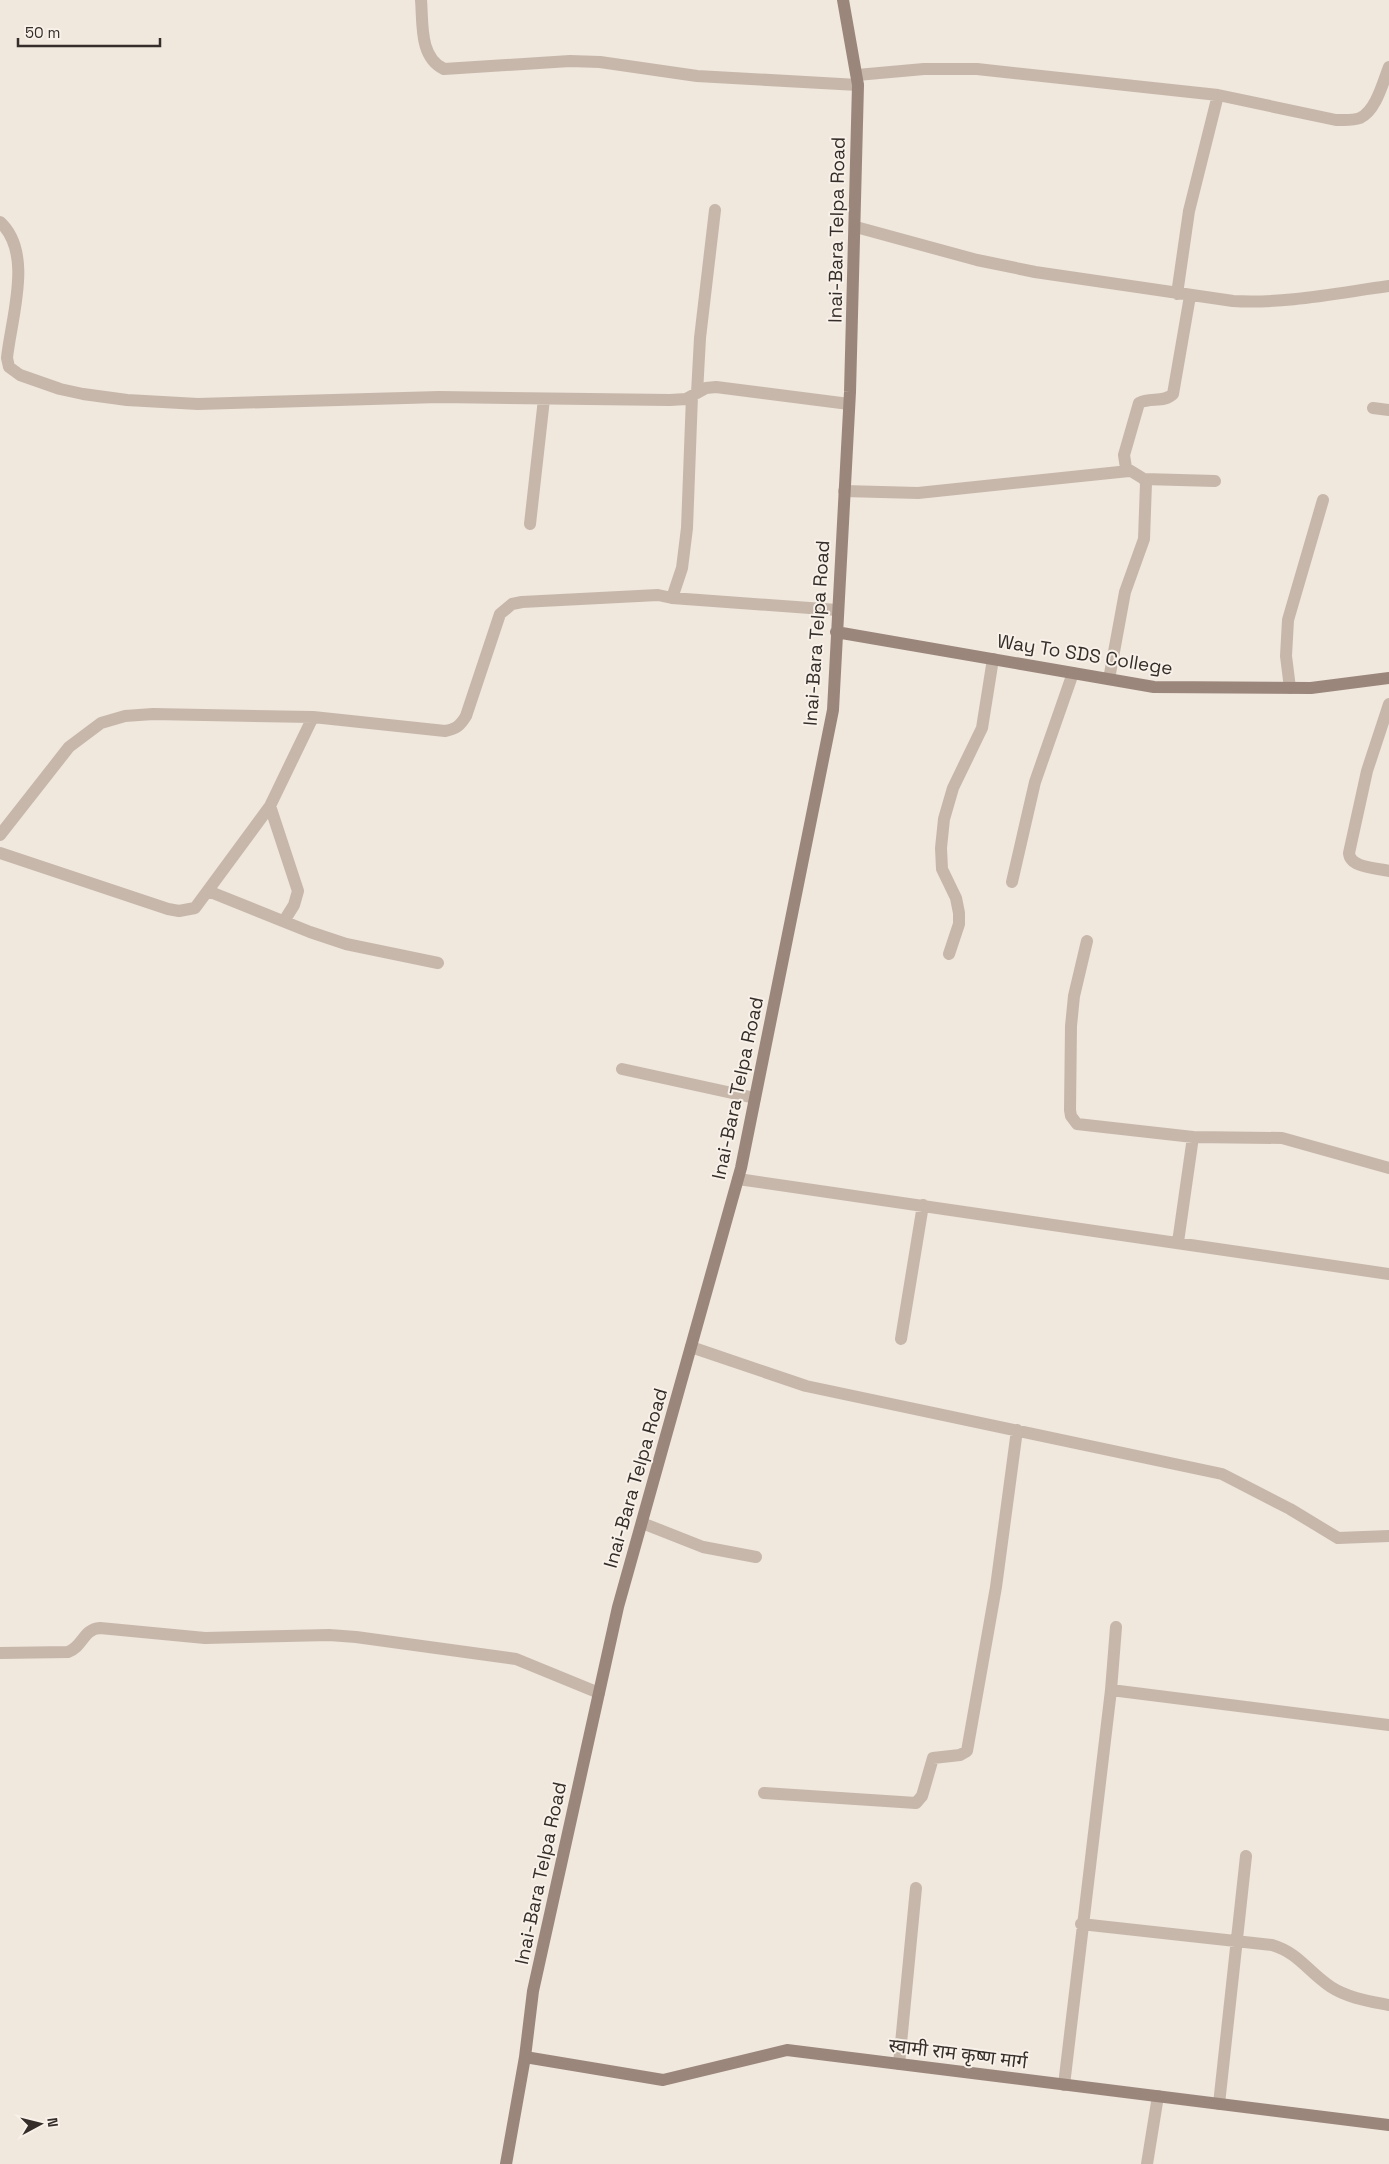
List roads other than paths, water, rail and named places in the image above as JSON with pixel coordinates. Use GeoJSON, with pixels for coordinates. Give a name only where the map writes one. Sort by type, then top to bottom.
{"type":"FeatureCollection","features":[{"type":"Feature","properties":{"kind":"street"},"geometry":{"type":"LineString","coordinates":[[421,0],[426,48],[433,62],[444,69],[570,61],[600,62],[697,76],[858,80],[924,69],[977,69],[1218,95],[1336,120],[1358,118],[1370,109],[1389,67]]}},
{"type":"Feature","properties":{"kind":"street","name":"Inai-Bara Telpa Road"},"geometry":{"type":"LineString","coordinates":[[506,2164],[525,2057],[534,1991],[618,1607],[738,1179],[833,710],[856,227],[858,80],[843,0]]}},
{"type":"Feature","properties":{"kind":"street"},"geometry":{"type":"LineString","coordinates":[[1177,294],[1189,211],[1218,95]]}},
{"type":"Feature","properties":{"kind":"street"},"geometry":{"type":"LineString","coordinates":[[672,598],[682,568],[687,528],[694,395],[715,210]]}},
{"type":"Feature","properties":{"kind":"street"},"geometry":{"type":"LineString","coordinates":[[0,222],[9,230],[18,263],[8,363],[12,370],[20,375],[60,389],[127,400],[198,404],[439,398],[670,400],[694,395],[706,388],[716,387],[849,404]]}},
{"type":"Feature","properties":{"kind":"street"},"geometry":{"type":"LineString","coordinates":[[856,227],[977,260],[1027,271],[1190,296],[1257,302],[1389,286]]}},
{"type":"Feature","properties":{"kind":"street"},"geometry":{"type":"LineString","coordinates":[[1190,296],[1173,394],[1164,399],[1146,400],[1137,406],[1124,454],[1124,464],[1129,471],[1144,479],[1216,481]]}},
{"type":"Feature","properties":{"kind":"street"},"geometry":{"type":"LineString","coordinates":[[530,524],[544,399]]}},
{"type":"Feature","properties":{"kind":"street"},"geometry":{"type":"LineString","coordinates":[[1373,408],[1389,410]]}},
{"type":"Feature","properties":{"kind":"street"},"geometry":{"type":"LineString","coordinates":[[844,491],[918,493],[1129,471]]}},
{"type":"Feature","properties":{"kind":"street"},"geometry":{"type":"LineString","coordinates":[[1109,679],[1125,592],[1144,539],[1146,483],[1144,479]]}},
{"type":"Feature","properties":{"kind":"street"},"geometry":{"type":"LineString","coordinates":[[1290,688],[1286,656],[1288,620],[1323,500]]}},
{"type":"Feature","properties":{"kind":"street"},"geometry":{"type":"LineString","coordinates":[[0,835],[69,748],[102,723],[125,716],[153,714],[312,717],[444,731],[458,728],[466,716],[500,614],[505,608],[522,602],[658,595],[672,598],[838,610]]}},
{"type":"Feature","properties":{"kind":"street","name":"Way To SDS College"},"geometry":{"type":"LineString","coordinates":[[836,632],[1154,687],[1311,688],[1389,678]]}},
{"type":"Feature","properties":{"kind":"street"},"geometry":{"type":"LineString","coordinates":[[949,954],[959,924],[960,913],[956,898],[942,869],[941,848],[944,819],[953,788],[982,728],[993,659]]}},
{"type":"Feature","properties":{"kind":"street"},"geometry":{"type":"LineString","coordinates":[[1012,882],[1035,782],[1073,673]]}},
{"type":"Feature","properties":{"kind":"street"},"geometry":{"type":"LineString","coordinates":[[1389,704],[1367,771],[1349,853],[1349,857],[1354,863],[1389,871]]}},
{"type":"Feature","properties":{"kind":"street"},"geometry":{"type":"LineString","coordinates":[[0,853],[179,911],[195,908],[270,806],[312,717]]}},
{"type":"Feature","properties":{"kind":"street"},"geometry":{"type":"LineString","coordinates":[[270,806],[298,884],[297,897],[284,921]]}},
{"type":"Feature","properties":{"kind":"street"},"geometry":{"type":"LineString","coordinates":[[208,891],[346,944],[438,963]]}},
{"type":"Feature","properties":{"kind":"street"},"geometry":{"type":"LineString","coordinates":[[1087,941],[1074,996],[1071,1026],[1071,1116],[1078,1124],[1193,1137],[1282,1138],[1389,1168]]}},
{"type":"Feature","properties":{"kind":"street"},"geometry":{"type":"LineString","coordinates":[[622,1069],[755,1098]]}},
{"type":"Feature","properties":{"kind":"street"},"geometry":{"type":"LineString","coordinates":[[1178,1242],[1193,1137]]}},
{"type":"Feature","properties":{"kind":"street"},"geometry":{"type":"LineString","coordinates":[[738,1179],[1389,1274]]}},
{"type":"Feature","properties":{"kind":"street"},"geometry":{"type":"LineString","coordinates":[[901,1339],[923,1205]]}},
{"type":"Feature","properties":{"kind":"street"},"geometry":{"type":"LineString","coordinates":[[691,1346],[806,1386],[1222,1474],[1290,1508],[1338,1538],[1389,1536]]}},
{"type":"Feature","properties":{"kind":"street"},"geometry":{"type":"LineString","coordinates":[[764,1793],[913,1804],[919,1802],[922,1796],[933,1758],[960,1755],[967,1751],[996,1586],[1016,1430]]}},
{"type":"Feature","properties":{"kind":"street"},"geometry":{"type":"LineString","coordinates":[[642,1523],[704,1547],[756,1557]]}},
{"type":"Feature","properties":{"kind":"street"},"geometry":{"type":"LineString","coordinates":[[1064,2085],[1081,1924],[1111,1690],[1116,1627]]}},
{"type":"Feature","properties":{"kind":"street"},"geometry":{"type":"LineString","coordinates":[[0,1653],[68,1652],[76,1648],[87,1632],[100,1628],[205,1638],[329,1635],[516,1659],[599,1693]]}},
{"type":"Feature","properties":{"kind":"street"},"geometry":{"type":"LineString","coordinates":[[1111,1690],[1389,1725]]}},
{"type":"Feature","properties":{"kind":"street"},"geometry":{"type":"LineString","coordinates":[[1219,2104],[1246,1856]]}},
{"type":"Feature","properties":{"kind":"street"},"geometry":{"type":"LineString","coordinates":[[898,2064],[916,1888]]}},
{"type":"Feature","properties":{"kind":"street"},"geometry":{"type":"LineString","coordinates":[[1081,1924],[1237,1940],[1282,1948],[1299,1958],[1329,1986],[1355,1998],[1389,2006]]}},
{"type":"Feature","properties":{"kind":"street","name":"स्वामी राम कृष्ण मार्ग"},"geometry":{"type":"LineString","coordinates":[[525,2057],[663,2080],[787,2050],[1389,2125]]}},
{"type":"Feature","properties":{"kind":"street"},"geometry":{"type":"LineString","coordinates":[[1147,2164],[1158,2096]]}}]}
